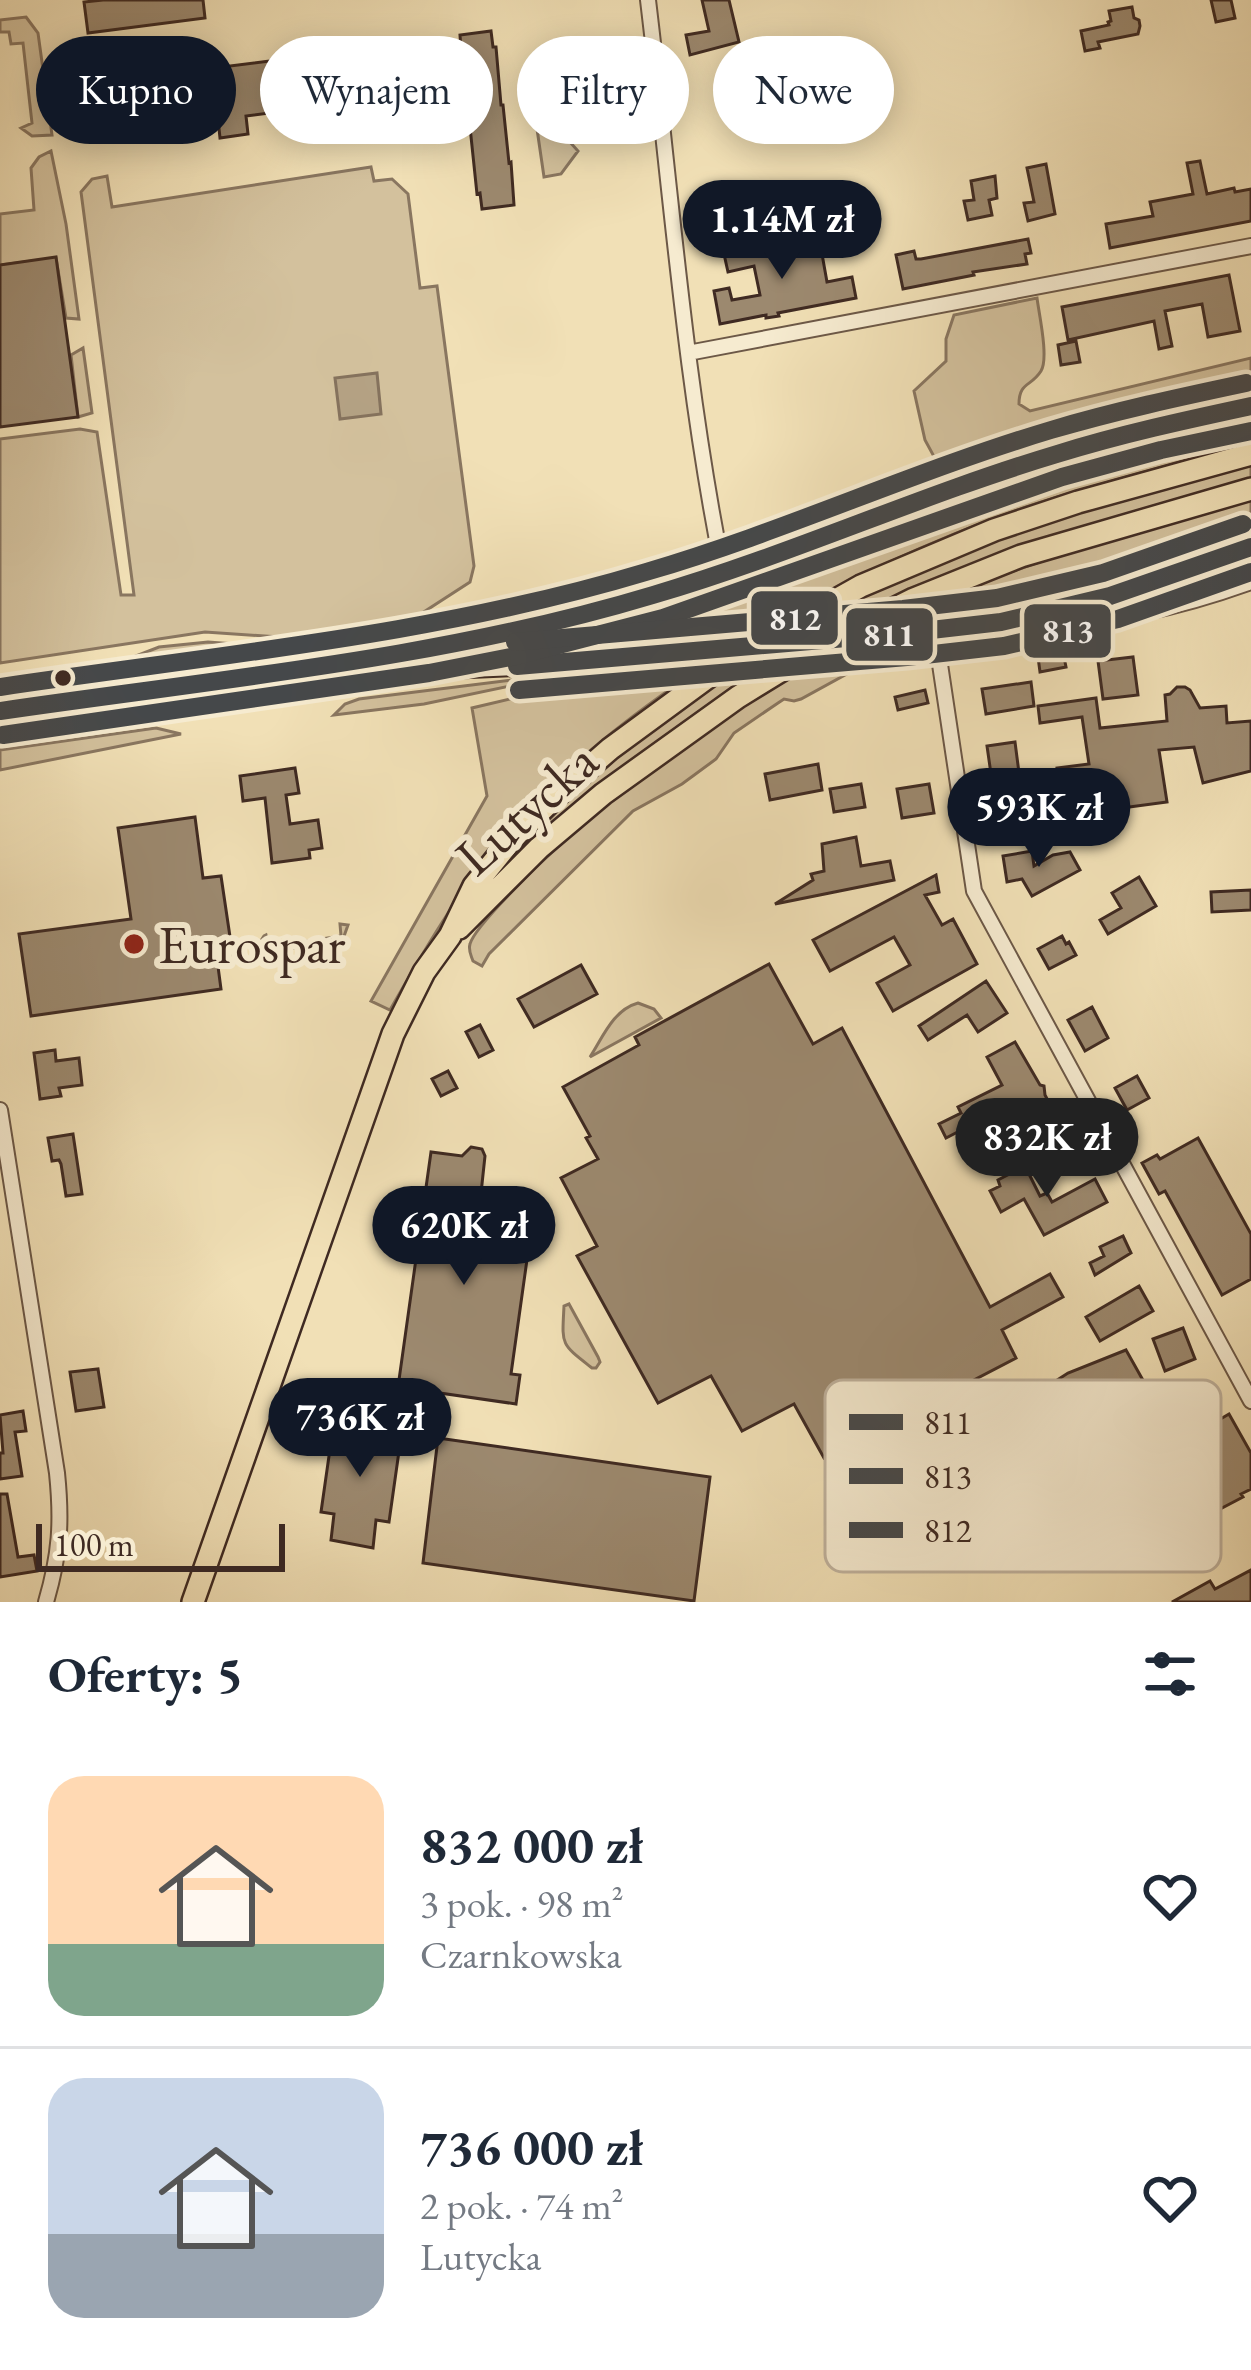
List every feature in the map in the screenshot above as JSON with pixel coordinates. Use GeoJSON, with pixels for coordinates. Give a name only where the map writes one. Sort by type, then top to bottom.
{"type":"FeatureCollection","features":[{"type":"Feature","properties":{"kind":"main road"},"geometry":{"type":"LineString","coordinates":[[0,710],[488,638],[723,572],[1024,464],[1114,437],[1251,406]]}},
{"type":"Feature","properties":{"kind":"main road","name":"Lutycka"},"geometry":{"type":"LineString","coordinates":[[193,1602],[382,1062],[414,991],[481,878],[512,839],[610,748],[756,644],[879,578],[994,530],[1078,502],[1251,454]]}},
{"type":"Feature","properties":{"kind":"main road","name":"Lutycka"},"geometry":{"type":"LineString","coordinates":[[450,936],[539,848],[603,794],[739,697],[826,643],[993,566],[1251,489]]}},
{"type":"Feature","properties":{"kind":"main road"},"geometry":{"type":"LineString","coordinates":[[0,733],[448,669],[542,665],[1001,622],[1110,596],[1251,547]]}},
{"type":"Feature","properties":{"kind":"street"},"geometry":{"type":"LineString","coordinates":[[648,0],[693,400],[723,572]]}},
{"type":"Feature","properties":{"kind":"street"},"geometry":{"type":"LineString","coordinates":[[688,353],[1251,246]]}},
{"type":"Feature","properties":{"kind":"street"},"geometry":{"type":"LineString","coordinates":[[1001,622],[1084,622],[1148,613],[1251,582]]}},
{"type":"Feature","properties":{"kind":"street"},"geometry":{"type":"LineString","coordinates":[[935,631],[974,891],[1246,1380],[1251,1401]]}},
{"type":"Feature","properties":{"kind":"street"},"geometry":{"type":"LineString","coordinates":[[0,1110],[58,1472],[58,1562],[46,1602]]}},
{"type":"Feature","properties":{"kind":"shaded area"},"geometry":{"type":"Polygon","coordinates":[[[26,17],[38,33],[36,136],[21,128],[32,123],[23,43],[11,44],[9,32],[0,32],[0,20],[26,17]]]}},
{"type":"Feature","properties":{"kind":"shaded area"},"geometry":{"type":"Polygon","coordinates":[[[539,144],[572,144],[578,151],[561,174],[544,177],[539,144]]]}},
{"type":"Feature","properties":{"kind":"shaded area"},"geometry":{"type":"Polygon","coordinates":[[[51,151],[79,319],[66,318],[56,258],[0,265],[0,214],[34,210],[31,168],[51,151]]]}},
{"type":"Feature","properties":{"kind":"shaded area"},"geometry":{"type":"Polygon","coordinates":[[[371,167],[374,181],[392,179],[408,194],[420,288],[437,286],[474,566],[470,582],[402,626],[309,639],[205,632],[0,663],[0,439],[80,429],[97,432],[121,595],[134,595],[81,192],[92,179],[107,176],[112,207],[371,167]]]}},
{"type":"Feature","properties":{"kind":"shaded area"},"geometry":{"type":"Polygon","coordinates":[[[1037,298],[1043,365],[1021,392],[1019,404],[1030,411],[1251,358],[1251,378],[1093,415],[938,464],[925,440],[914,391],[946,361],[946,339],[954,315],[1037,298]]]}},
{"type":"Feature","properties":{"kind":"shaded area"},"geometry":{"type":"Polygon","coordinates":[[[83,348],[92,413],[78,417],[71,355],[83,348]]]}},
{"type":"Feature","properties":{"kind":"shaded area"},"geometry":{"type":"Polygon","coordinates":[[[377,373],[381,414],[340,419],[335,378],[377,373]]]}},
{"type":"Feature","properties":{"kind":"shaded area"},"geometry":{"type":"Polygon","coordinates":[[[1251,383],[1251,396],[1038,449],[743,553],[732,552],[726,545],[985,453],[1117,414],[1251,383]]]}},
{"type":"Feature","properties":{"kind":"shaded area"},"geometry":{"type":"Polygon","coordinates":[[[1251,416],[1251,443],[1051,499],[934,542],[805,605],[683,680],[595,746],[517,822],[449,912],[390,1010],[371,1001],[487,796],[472,708],[585,681],[659,673],[704,642],[434,661],[0,724],[0,719],[464,653],[530,639],[652,606],[1015,476],[1251,416]]]}},
{"type":"Feature","properties":{"kind":"shaded area"},"geometry":{"type":"Polygon","coordinates":[[[1251,464],[1251,479],[982,561],[828,630],[821,617],[1000,538],[1251,464]]]}},
{"type":"Feature","properties":{"kind":"shaded area"},"geometry":{"type":"Polygon","coordinates":[[[1251,500],[1251,536],[1100,589],[1009,610],[938,617],[864,654],[912,651],[924,660],[856,669],[801,699],[784,699],[734,733],[716,759],[633,811],[482,966],[473,961],[469,946],[480,928],[585,823],[694,738],[812,664],[873,631],[997,577],[1251,500]]]}},
{"type":"Feature","properties":{"kind":"shaded area"},"geometry":{"type":"Polygon","coordinates":[[[708,552],[696,571],[610,598],[447,637],[156,678],[93,680],[115,664],[159,647],[208,642],[293,648],[382,638],[591,591],[708,552]]]}},
{"type":"Feature","properties":{"kind":"shaded area"},"geometry":{"type":"Polygon","coordinates":[[[1251,557],[1251,575],[1241,579],[1148,606],[1094,611],[1251,557]]]}},
{"type":"Feature","properties":{"kind":"shaded area"},"geometry":{"type":"Polygon","coordinates":[[[748,661],[756,673],[606,779],[519,852],[599,773],[748,661]]]}},
{"type":"Feature","properties":{"kind":"shaded area"},"geometry":{"type":"Polygon","coordinates":[[[577,672],[424,704],[334,715],[359,699],[577,672]]]}},
{"type":"Feature","properties":{"kind":"shaded area"},"geometry":{"type":"Polygon","coordinates":[[[156,728],[181,734],[0,770],[0,750],[156,728]]]}},
{"type":"Feature","properties":{"kind":"shaded area"},"geometry":{"type":"Polygon","coordinates":[[[340,924],[348,925],[343,939],[326,957],[323,944],[276,951],[277,964],[264,961],[260,942],[266,935],[269,947],[341,936],[340,924]]]}},
{"type":"Feature","properties":{"kind":"shaded area"},"geometry":{"type":"Polygon","coordinates":[[[638,1003],[654,1009],[661,1018],[590,1057],[615,1018],[638,1003]]]}},
{"type":"Feature","properties":{"kind":"shaded area"},"geometry":{"type":"Polygon","coordinates":[[[569,1304],[598,1357],[596,1368],[565,1343],[564,1306],[569,1304]]]}},
{"type":"Feature","properties":{"kind":"building"},"geometry":{"type":"Polygon","coordinates":[[[203,0],[205,18],[88,33],[84,2],[203,0]]]}},
{"type":"Feature","properties":{"kind":"building"},"geometry":{"type":"Polygon","coordinates":[[[702,0],[729,0],[738,36],[713,36],[713,49],[690,55],[686,35],[709,31],[702,0]]]}},
{"type":"Feature","properties":{"kind":"building"},"geometry":{"type":"Polygon","coordinates":[[[1211,0],[1231,0],[1235,18],[1216,22],[1211,0]]]}},
{"type":"Feature","properties":{"kind":"building"},"geometry":{"type":"Polygon","coordinates":[[[1132,7],[1139,20],[1138,34],[1098,42],[1100,48],[1085,51],[1081,31],[1109,25],[1109,11],[1132,7]]]}},
{"type":"Feature","properties":{"kind":"building"},"geometry":{"type":"Polygon","coordinates":[[[491,31],[492,36],[460,36],[491,31]]]}},
{"type":"Feature","properties":{"kind":"building"},"geometry":{"type":"Polygon","coordinates":[[[496,47],[514,205],[482,209],[472,144],[493,144],[496,47]]]}},
{"type":"Feature","properties":{"kind":"building"},"geometry":{"type":"Polygon","coordinates":[[[260,62],[260,114],[246,116],[248,134],[236,136],[236,65],[260,62]]]}},
{"type":"Feature","properties":{"kind":"building"},"geometry":{"type":"Polygon","coordinates":[[[1200,161],[1207,194],[1251,189],[1251,221],[1110,248],[1106,224],[1153,216],[1150,202],[1193,194],[1187,163],[1200,161]]]}},
{"type":"Feature","properties":{"kind":"building"},"geometry":{"type":"Polygon","coordinates":[[[1046,164],[1055,214],[1028,221],[1024,203],[1034,202],[1027,168],[1046,164]]]}},
{"type":"Feature","properties":{"kind":"building"},"geometry":{"type":"Polygon","coordinates":[[[995,176],[997,198],[989,200],[992,215],[968,220],[964,201],[974,200],[971,181],[995,176]]]}},
{"type":"Feature","properties":{"kind":"building"},"geometry":{"type":"Polygon","coordinates":[[[806,235],[810,256],[822,254],[827,282],[852,277],[856,298],[720,324],[714,291],[729,288],[732,300],[760,295],[754,266],[728,272],[724,254],[781,247],[780,240],[806,235]]]}},
{"type":"Feature","properties":{"kind":"building"},"geometry":{"type":"Polygon","coordinates":[[[1028,239],[1027,264],[903,289],[896,255],[914,251],[916,259],[921,259],[1028,239]]]}},
{"type":"Feature","properties":{"kind":"building"},"geometry":{"type":"Polygon","coordinates":[[[56,257],[78,417],[0,427],[0,265],[56,257]]]}},
{"type":"Feature","properties":{"kind":"building"},"geometry":{"type":"Polygon","coordinates":[[[1229,275],[1240,331],[1208,337],[1202,304],[1165,311],[1172,346],[1159,349],[1154,321],[1068,340],[1062,307],[1229,275]]]}},
{"type":"Feature","properties":{"kind":"building"},"geometry":{"type":"Polygon","coordinates":[[[1076,341],[1080,362],[1061,365],[1058,345],[1076,341]]]}},
{"type":"Feature","properties":{"kind":"building"},"geometry":{"type":"Polygon","coordinates":[[[1063,652],[1066,667],[1040,672],[1038,657],[1063,652]]]}},
{"type":"Feature","properties":{"kind":"building"},"geometry":{"type":"Polygon","coordinates":[[[1133,657],[1138,695],[1103,699],[1098,661],[1133,657]]]}},
{"type":"Feature","properties":{"kind":"building"},"geometry":{"type":"Polygon","coordinates":[[[1031,682],[1034,706],[986,714],[982,689],[1031,682]]]}},
{"type":"Feature","properties":{"kind":"building"},"geometry":{"type":"Polygon","coordinates":[[[1177,687],[1190,690],[1200,708],[1226,706],[1227,723],[1251,721],[1251,771],[1203,783],[1194,747],[1159,750],[1167,802],[1084,813],[1079,781],[1059,784],[1057,768],[1089,764],[1082,717],[1040,723],[1038,706],[1096,698],[1100,728],[1167,721],[1165,695],[1177,687]]]}},
{"type":"Feature","properties":{"kind":"building"},"geometry":{"type":"Polygon","coordinates":[[[925,690],[928,703],[898,710],[895,697],[925,690]]]}},
{"type":"Feature","properties":{"kind":"building"},"geometry":{"type":"Polygon","coordinates":[[[1015,742],[1030,818],[998,823],[987,746],[1015,742]]]}},
{"type":"Feature","properties":{"kind":"building"},"geometry":{"type":"Polygon","coordinates":[[[818,764],[822,790],[770,800],[765,774],[818,764]]]}},
{"type":"Feature","properties":{"kind":"building"},"geometry":{"type":"Polygon","coordinates":[[[295,768],[299,793],[286,795],[290,824],[318,820],[322,848],[309,850],[310,858],[272,863],[265,798],[243,801],[240,776],[295,768]]]}},
{"type":"Feature","properties":{"kind":"building"},"geometry":{"type":"Polygon","coordinates":[[[861,784],[865,807],[834,812],[830,789],[861,784]]]}},
{"type":"Feature","properties":{"kind":"building"},"geometry":{"type":"Polygon","coordinates":[[[929,784],[934,813],[902,818],[897,789],[929,784]]]}},
{"type":"Feature","properties":{"kind":"building"},"geometry":{"type":"Polygon","coordinates":[[[195,817],[203,878],[221,876],[233,957],[217,959],[221,989],[31,1016],[19,934],[131,919],[118,828],[195,817]]]}},
{"type":"Feature","properties":{"kind":"building"},"geometry":{"type":"Polygon","coordinates":[[[856,837],[861,866],[890,861],[894,880],[775,904],[813,880],[811,874],[824,871],[822,844],[856,837]]]}},
{"type":"Feature","properties":{"kind":"building"},"geometry":{"type":"Polygon","coordinates":[[[1032,851],[1034,866],[1070,852],[1080,870],[1032,896],[1022,879],[1007,882],[1003,856],[1032,851]]]}},
{"type":"Feature","properties":{"kind":"building"},"geometry":{"type":"Polygon","coordinates":[[[936,875],[939,892],[925,895],[942,925],[953,919],[977,964],[893,1011],[877,983],[910,965],[894,937],[830,971],[813,940],[936,875]]]}},
{"type":"Feature","properties":{"kind":"building"},"geometry":{"type":"Polygon","coordinates":[[[1139,877],[1156,906],[1108,934],[1100,920],[1121,908],[1112,893],[1139,877]]]}},
{"type":"Feature","properties":{"kind":"building"},"geometry":{"type":"Polygon","coordinates":[[[1251,890],[1251,910],[1212,912],[1211,892],[1251,890]]]}},
{"type":"Feature","properties":{"kind":"building"},"geometry":{"type":"Polygon","coordinates":[[[1062,936],[1076,955],[1049,969],[1038,949],[1062,936]]]}},
{"type":"Feature","properties":{"kind":"building"},"geometry":{"type":"Polygon","coordinates":[[[769,964],[813,1044],[842,1028],[990,1307],[1050,1274],[1063,1297],[1002,1330],[1016,1358],[974,1380],[825,1380],[824,1458],[794,1404],[742,1431],[711,1376],[658,1403],[577,1256],[597,1246],[561,1178],[598,1159],[563,1087],[639,1045],[635,1037],[769,964]]]}},
{"type":"Feature","properties":{"kind":"building"},"geometry":{"type":"Polygon","coordinates":[[[581,965],[597,994],[534,1027],[518,999],[581,965]]]}},
{"type":"Feature","properties":{"kind":"building"},"geometry":{"type":"Polygon","coordinates":[[[986,981],[1007,1013],[978,1032],[967,1015],[928,1040],[919,1026],[986,981]]]}},
{"type":"Feature","properties":{"kind":"building"},"geometry":{"type":"Polygon","coordinates":[[[1092,1007],[1108,1038],[1085,1051],[1068,1020],[1092,1007]]]}},
{"type":"Feature","properties":{"kind":"building"},"geometry":{"type":"Polygon","coordinates":[[[480,1025],[493,1050],[479,1057],[466,1032],[480,1025]]]}},
{"type":"Feature","properties":{"kind":"building"},"geometry":{"type":"Polygon","coordinates":[[[1015,1042],[1044,1086],[1055,1114],[1018,1132],[1009,1126],[986,1138],[977,1122],[946,1138],[939,1124],[961,1113],[958,1107],[1002,1085],[987,1057],[1015,1042]]]}},
{"type":"Feature","properties":{"kind":"building"},"geometry":{"type":"Polygon","coordinates":[[[55,1050],[56,1061],[79,1058],[82,1085],[59,1088],[61,1096],[40,1099],[34,1053],[55,1050]]]}},
{"type":"Feature","properties":{"kind":"building"},"geometry":{"type":"Polygon","coordinates":[[[448,1071],[457,1088],[441,1096],[432,1079],[448,1071]]]}},
{"type":"Feature","properties":{"kind":"building"},"geometry":{"type":"Polygon","coordinates":[[[1137,1076],[1149,1098],[1127,1110],[1115,1088],[1137,1076]]]}},
{"type":"Feature","properties":{"kind":"building"},"geometry":{"type":"Polygon","coordinates":[[[73,1134],[82,1194],[66,1196],[61,1164],[52,1161],[48,1138],[73,1134]]]}},
{"type":"Feature","properties":{"kind":"building"},"geometry":{"type":"Polygon","coordinates":[[[1198,1138],[1251,1234],[1251,1279],[1222,1295],[1165,1191],[1159,1194],[1142,1163],[1157,1155],[1160,1159],[1198,1138]]]}},
{"type":"Feature","properties":{"kind":"building"},"geometry":{"type":"Polygon","coordinates":[[[471,1147],[482,1149],[485,1156],[479,1212],[527,1218],[526,1230],[531,1231],[511,1374],[520,1375],[516,1404],[398,1387],[431,1152],[462,1156],[471,1147]]]}},
{"type":"Feature","properties":{"kind":"building"},"geometry":{"type":"Polygon","coordinates":[[[1025,1166],[1040,1196],[1047,1193],[1052,1202],[1095,1179],[1107,1202],[1044,1235],[1024,1199],[1001,1212],[990,1191],[1000,1186],[998,1180],[1025,1166]]]}},
{"type":"Feature","properties":{"kind":"building"},"geometry":{"type":"Polygon","coordinates":[[[1123,1236],[1131,1253],[1095,1275],[1090,1263],[1104,1256],[1100,1247],[1123,1236]]]}},
{"type":"Feature","properties":{"kind":"building"},"geometry":{"type":"Polygon","coordinates":[[[1139,1286],[1153,1311],[1100,1341],[1086,1317],[1139,1286]]]}},
{"type":"Feature","properties":{"kind":"building"},"geometry":{"type":"Polygon","coordinates":[[[1183,1328],[1195,1359],[1165,1371],[1153,1339],[1183,1328]]]}},
{"type":"Feature","properties":{"kind":"building"},"geometry":{"type":"Polygon","coordinates":[[[1126,1350],[1143,1380],[1057,1380],[1126,1350]]]}},
{"type":"Feature","properties":{"kind":"building"},"geometry":{"type":"Polygon","coordinates":[[[98,1369],[104,1407],[76,1411],[70,1372],[98,1369]]]}},
{"type":"Feature","properties":{"kind":"building"},"geometry":{"type":"Polygon","coordinates":[[[23,1411],[26,1431],[15,1432],[22,1476],[0,1479],[0,1415],[23,1411]]]}},
{"type":"Feature","properties":{"kind":"building"},"geometry":{"type":"Polygon","coordinates":[[[1229,1414],[1251,1453],[1251,1489],[1221,1509],[1221,1419],[1229,1414]]]}},
{"type":"Feature","properties":{"kind":"building"},"geometry":{"type":"Polygon","coordinates":[[[334,1421],[402,1430],[389,1522],[376,1520],[373,1548],[331,1540],[334,1514],[321,1512],[334,1421]]]}},
{"type":"Feature","properties":{"kind":"building"},"geometry":{"type":"Polygon","coordinates":[[[438,1438],[710,1477],[694,1601],[423,1563],[438,1438]]]}},
{"type":"Feature","properties":{"kind":"building"},"geometry":{"type":"Polygon","coordinates":[[[0,1494],[7,1494],[18,1557],[34,1555],[37,1571],[0,1577],[0,1494]]]}},
{"type":"Feature","properties":{"kind":"building"},"geometry":{"type":"Polygon","coordinates":[[[1251,1570],[1251,1602],[1172,1602],[1210,1581],[1215,1589],[1251,1570]]]}},
{"type":"Feature","properties":{"kind":"transit line","name":"812"},"geometry":{"type":"LineString","coordinates":[[0,687],[406,628],[567,594],[697,556],[1051,430],[1246,383]]}},
{"type":"Feature","properties":{"kind":"transit line","name":"811"},"geometry":{"type":"LineString","coordinates":[[0,711],[329,665],[573,617],[704,579],[1057,454],[1251,406]]}},
{"type":"Feature","properties":{"kind":"transit line","name":"813"},"geometry":{"type":"LineString","coordinates":[[3,735],[516,656],[663,618],[1062,477],[1251,431]]}},
{"type":"Feature","properties":{"kind":"transit line","name":"812"},"geometry":{"type":"LineString","coordinates":[[515,642],[997,598],[1103,573],[1243,524]]}},
{"type":"Feature","properties":{"kind":"transit line","name":"811"},"geometry":{"type":"LineString","coordinates":[[517,666],[1001,622],[1110,596],[1251,547]]}},
{"type":"Feature","properties":{"kind":"transit line","name":"813"},"geometry":{"type":"LineString","coordinates":[[519,690],[1004,646],[1118,619],[1251,572]]}},
{"type":"Feature","properties":{"kind":"place","name":"Eurospar"},"geometry":{"type":"Point","coordinates":[134,944]}}]}
